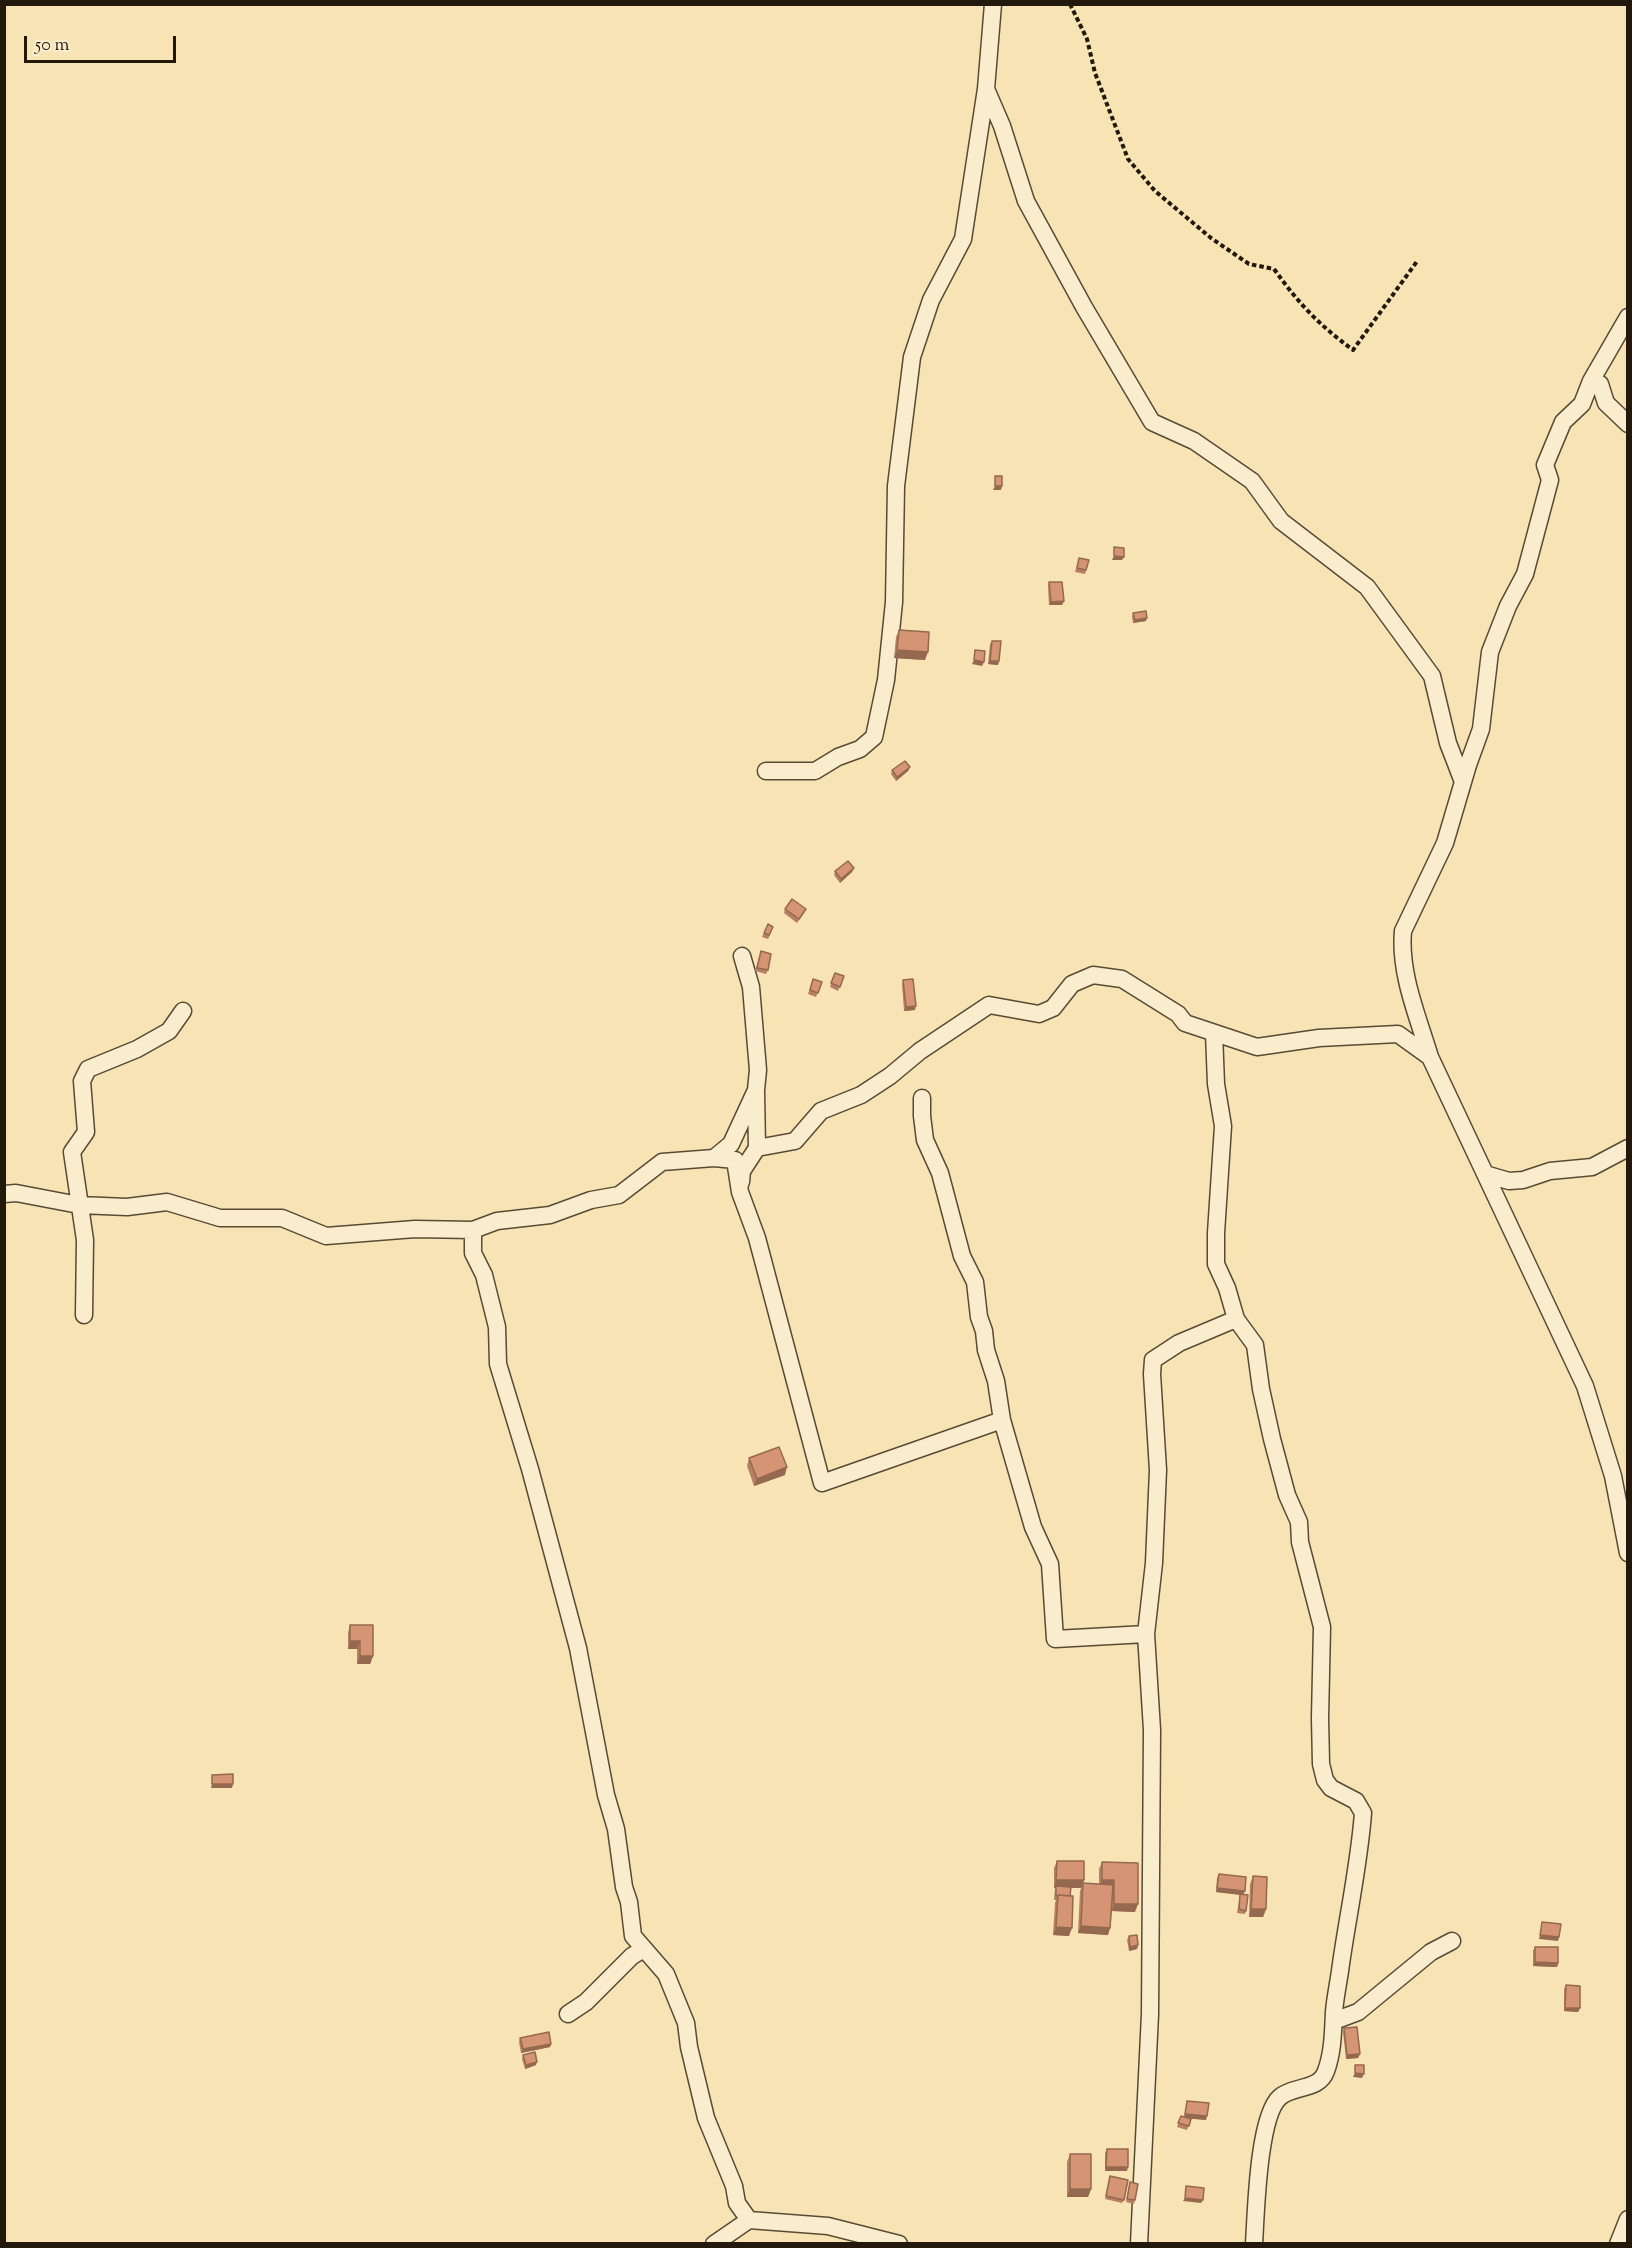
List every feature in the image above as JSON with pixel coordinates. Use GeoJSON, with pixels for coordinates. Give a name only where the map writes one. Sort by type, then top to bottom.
{"type":"FeatureCollection","features":[{"type":"Feature","properties":{"kind":"street"},"geometry":{"type":"LineString","coordinates":[[766,771],[815,771],[838,757],[860,749],[874,737],[886,680],[892,613],[896,486],[912,357],[931,300],[963,238],[986,88],[993,4]]}},
{"type":"Feature","properties":{"kind":"street"},"geometry":{"type":"LineString","coordinates":[[986,88],[1002,126],[1026,201],[1084,307],[1152,422],[1194,441],[1252,482],[1281,521],[1367,587],[1432,676],[1448,743],[1463,782]]}},
{"type":"Feature","properties":{"kind":"street"},"geometry":{"type":"LineString","coordinates":[[1628,317],[1591,381],[1582,404],[1563,422],[1545,465],[1550,480],[1525,574],[1508,606],[1490,652],[1481,729],[1445,843],[1403,931],[1401,946],[1408,985],[1430,1057],[1585,1386],[1613,1476],[1628,1553]]}},
{"type":"Feature","properties":{"kind":"street"},"geometry":{"type":"LineString","coordinates":[[1591,381],[1600,384],[1606,403],[1628,424]]}},
{"type":"Feature","properties":{"kind":"street"},"geometry":{"type":"LineString","coordinates":[[740,1192],[742,1171],[757,1148],[758,1070],[751,987],[742,956]]}},
{"type":"Feature","properties":{"kind":"street"},"geometry":{"type":"LineString","coordinates":[[757,1148],[795,1141],[821,1111],[861,1095],[920,1051],[989,1005],[1039,1014],[1053,1008],[1072,984],[1093,975],[1122,979],[1178,1014],[1185,1023],[1257,1047],[1319,1038],[1398,1034],[1430,1057]]}},
{"type":"Feature","properties":{"kind":"street"},"geometry":{"type":"LineString","coordinates":[[84,1315],[86,1259],[72,1152],[86,1132],[82,1081],[88,1070],[137,1049],[169,1031],[183,1011]]}},
{"type":"Feature","properties":{"kind":"street"},"geometry":{"type":"LineString","coordinates":[[1214,1033],[1216,1084],[1223,1126],[1216,1264],[1227,1288],[1236,1319],[1255,1345],[1261,1389],[1270,1429],[1287,1495],[1299,1522],[1300,1542],[1322,1627],[1320,1718],[1321,1764],[1324,1780],[1331,1788],[1356,1801],[1363,1813],[1343,1945],[1332,2052],[1325,2075],[1311,2086],[1287,2092],[1275,2102],[1258,2176],[1254,2244]]}},
{"type":"Feature","properties":{"kind":"street"},"geometry":{"type":"LineString","coordinates":[[714,1158],[731,1144],[756,1090]]}},
{"type":"Feature","properties":{"kind":"street"},"geometry":{"type":"LineString","coordinates":[[922,1098],[921,1116],[925,1140],[940,1173],[962,1256],[975,1282],[979,1317],[996,1381],[1002,1420],[1033,1527],[1050,1563],[1054,1639],[1146,1634]]}},
{"type":"Feature","properties":{"kind":"street"},"geometry":{"type":"LineString","coordinates":[[1485,1174],[1509,1181],[1523,1180],[1550,1172],[1592,1167],[1628,1148]]}},
{"type":"Feature","properties":{"kind":"street"},"geometry":{"type":"LineString","coordinates":[[4,1194],[16,1193],[79,1205],[127,1207],[167,1202],[220,1218],[282,1218],[326,1236],[415,1229],[473,1230],[496,1221],[549,1215],[591,1200],[619,1195],[662,1162],[714,1158],[735,1160],[740,1192],[757,1238],[822,1483],[1002,1420]]}},
{"type":"Feature","properties":{"kind":"street"},"geometry":{"type":"LineString","coordinates":[[473,1230],[472,1253],[484,1275],[498,1327],[498,1365],[530,1469],[578,1648],[606,1795],[616,1829],[633,1936],[666,1974],[686,2023],[689,2047],[706,2118],[734,2186],[737,2203],[749,2220]]}},
{"type":"Feature","properties":{"kind":"street"},"geometry":{"type":"LineString","coordinates":[[1139,2244],[1150,2002],[1152,1730],[1146,1634],[1154,1563],[1158,1470],[1153,1360],[1179,1342],[1236,1319]]}},
{"type":"Feature","properties":{"kind":"street"},"geometry":{"type":"LineString","coordinates":[[1334,2021],[1358,2013],[1431,1952],[1452,1941]]}},
{"type":"Feature","properties":{"kind":"street"},"geometry":{"type":"LineString","coordinates":[[568,2014],[586,2002],[632,1956],[644,1948]]}},
{"type":"Feature","properties":{"kind":"street"},"geometry":{"type":"LineString","coordinates":[[1618,2244],[1628,2219]]}},
{"type":"Feature","properties":{"kind":"street"},"geometry":{"type":"LineString","coordinates":[[714,2244],[749,2220],[828,2226],[899,2244]]}},
{"type":"Feature","properties":{"kind":"path"},"geometry":{"type":"LineString","coordinates":[[1070,4],[1086,39],[1095,73],[1128,159],[1155,191],[1211,238],[1249,264],[1274,269],[1296,299],[1321,326],[1353,350],[1418,260]]}},
{"type":"Feature","properties":{"kind":"building"},"geometry":{"type":"Polygon","coordinates":[[[995,476],[1002,476],[1002,486],[995,486],[995,476]]]}},
{"type":"Feature","properties":{"kind":"building"},"geometry":{"type":"Polygon","coordinates":[[[1114,547],[1124,548],[1124,557],[1114,556],[1114,547]]]}},
{"type":"Feature","properties":{"kind":"building"},"geometry":{"type":"Polygon","coordinates":[[[1079,558],[1089,560],[1086,570],[1077,568],[1079,558]]]}},
{"type":"Feature","properties":{"kind":"building"},"geometry":{"type":"Polygon","coordinates":[[[1049,582],[1062,582],[1064,601],[1051,602],[1049,582]]]}},
{"type":"Feature","properties":{"kind":"building"},"geometry":{"type":"Polygon","coordinates":[[[1146,611],[1147,618],[1135,620],[1133,613],[1146,611]]]}},
{"type":"Feature","properties":{"kind":"building"},"geometry":{"type":"Polygon","coordinates":[[[899,630],[929,632],[928,652],[897,650],[899,630]]]}},
{"type":"Feature","properties":{"kind":"building"},"geometry":{"type":"Polygon","coordinates":[[[992,641],[1001,641],[999,661],[990,661],[992,641]]]}},
{"type":"Feature","properties":{"kind":"building"},"geometry":{"type":"Polygon","coordinates":[[[975,650],[985,651],[984,662],[974,660],[975,650]]]}},
{"type":"Feature","properties":{"kind":"building"},"geometry":{"type":"Polygon","coordinates":[[[905,761],[910,767],[897,777],[892,770],[905,761]]]}},
{"type":"Feature","properties":{"kind":"building"},"geometry":{"type":"Polygon","coordinates":[[[848,861],[854,868],[841,879],[835,871],[848,861]]]}},
{"type":"Feature","properties":{"kind":"building"},"geometry":{"type":"Polygon","coordinates":[[[792,899],[806,909],[799,919],[785,909],[792,899]]]}},
{"type":"Feature","properties":{"kind":"building"},"geometry":{"type":"Polygon","coordinates":[[[768,924],[773,927],[769,935],[764,933],[768,924]]]}},
{"type":"Feature","properties":{"kind":"building"},"geometry":{"type":"Polygon","coordinates":[[[761,951],[771,954],[768,970],[757,968],[761,951]]]}},
{"type":"Feature","properties":{"kind":"building"},"geometry":{"type":"Polygon","coordinates":[[[835,973],[844,976],[840,987],[831,983],[835,973]]]}},
{"type":"Feature","properties":{"kind":"building"},"geometry":{"type":"Polygon","coordinates":[[[813,979],[822,982],[818,993],[810,990],[813,979]]]}},
{"type":"Feature","properties":{"kind":"building"},"geometry":{"type":"Polygon","coordinates":[[[913,979],[916,1006],[906,1007],[903,980],[913,979]]]}},
{"type":"Feature","properties":{"kind":"building"},"geometry":{"type":"Polygon","coordinates":[[[779,1447],[787,1467],[757,1479],[749,1458],[779,1447]]]}},
{"type":"Feature","properties":{"kind":"building"},"geometry":{"type":"Polygon","coordinates":[[[350,1625],[373,1625],[373,1656],[360,1656],[360,1641],[350,1641],[350,1625]]]}},
{"type":"Feature","properties":{"kind":"building"},"geometry":{"type":"Polygon","coordinates":[[[233,1774],[233,1784],[212,1784],[212,1775],[233,1774]]]}},
{"type":"Feature","properties":{"kind":"building"},"geometry":{"type":"Polygon","coordinates":[[[1057,1861],[1084,1861],[1084,1880],[1056,1880],[1057,1861]]]}},
{"type":"Feature","properties":{"kind":"building"},"geometry":{"type":"Polygon","coordinates":[[[1102,1862],[1138,1863],[1138,1904],[1114,1904],[1114,1880],[1102,1880],[1102,1862]]]}},
{"type":"Feature","properties":{"kind":"building"},"geometry":{"type":"Polygon","coordinates":[[[1219,1874],[1246,1877],[1245,1891],[1217,1888],[1219,1874]]]}},
{"type":"Feature","properties":{"kind":"building"},"geometry":{"type":"Polygon","coordinates":[[[1253,1876],[1267,1877],[1266,1909],[1251,1909],[1253,1876]]]}},
{"type":"Feature","properties":{"kind":"building"},"geometry":{"type":"Polygon","coordinates":[[[1083,1883],[1113,1885],[1110,1928],[1081,1926],[1083,1883]]]}},
{"type":"Feature","properties":{"kind":"building"},"geometry":{"type":"Polygon","coordinates":[[[1056,1886],[1071,1887],[1070,1896],[1056,1896],[1056,1886]]]}},
{"type":"Feature","properties":{"kind":"building"},"geometry":{"type":"Polygon","coordinates":[[[1240,1894],[1248,1895],[1246,1911],[1239,1909],[1240,1894]]]}},
{"type":"Feature","properties":{"kind":"building"},"geometry":{"type":"Polygon","coordinates":[[[1058,1895],[1073,1896],[1072,1928],[1056,1927],[1058,1895]]]}},
{"type":"Feature","properties":{"kind":"building"},"geometry":{"type":"Polygon","coordinates":[[[1542,1922],[1561,1924],[1559,1937],[1540,1935],[1542,1922]]]}},
{"type":"Feature","properties":{"kind":"building"},"geometry":{"type":"Polygon","coordinates":[[[1137,1935],[1138,1945],[1130,1947],[1129,1936],[1137,1935]]]}},
{"type":"Feature","properties":{"kind":"building"},"geometry":{"type":"Polygon","coordinates":[[[1535,1947],[1558,1947],[1558,1963],[1535,1962],[1535,1947]]]}},
{"type":"Feature","properties":{"kind":"building"},"geometry":{"type":"Polygon","coordinates":[[[1566,1985],[1580,1986],[1580,2008],[1565,2008],[1566,1985]]]}},
{"type":"Feature","properties":{"kind":"building"},"geometry":{"type":"Polygon","coordinates":[[[1357,2027],[1360,2054],[1347,2055],[1344,2028],[1357,2027]]]}},
{"type":"Feature","properties":{"kind":"building"},"geometry":{"type":"Polygon","coordinates":[[[549,2032],[551,2044],[523,2049],[520,2038],[549,2032]]]}},
{"type":"Feature","properties":{"kind":"building"},"geometry":{"type":"Polygon","coordinates":[[[535,2052],[537,2062],[526,2065],[523,2055],[535,2052]]]}},
{"type":"Feature","properties":{"kind":"building"},"geometry":{"type":"Polygon","coordinates":[[[1355,2065],[1364,2065],[1364,2074],[1355,2073],[1355,2065]]]}},
{"type":"Feature","properties":{"kind":"building"},"geometry":{"type":"Polygon","coordinates":[[[1187,2101],[1209,2103],[1207,2116],[1185,2114],[1187,2101]]]}},
{"type":"Feature","properties":{"kind":"building"},"geometry":{"type":"Polygon","coordinates":[[[1181,2116],[1191,2119],[1189,2126],[1178,2123],[1181,2116]]]}},
{"type":"Feature","properties":{"kind":"building"},"geometry":{"type":"Polygon","coordinates":[[[1107,2149],[1128,2149],[1128,2167],[1106,2167],[1107,2149]]]}},
{"type":"Feature","properties":{"kind":"building"},"geometry":{"type":"Polygon","coordinates":[[[1070,2154],[1091,2154],[1091,2189],[1070,2189],[1070,2154]]]}},
{"type":"Feature","properties":{"kind":"building"},"geometry":{"type":"Polygon","coordinates":[[[1110,2176],[1128,2180],[1124,2200],[1106,2196],[1110,2176]]]}},
{"type":"Feature","properties":{"kind":"building"},"geometry":{"type":"Polygon","coordinates":[[[1130,2182],[1138,2184],[1135,2200],[1127,2199],[1130,2182]]]}},
{"type":"Feature","properties":{"kind":"building"},"geometry":{"type":"Polygon","coordinates":[[[1186,2186],[1204,2188],[1203,2200],[1185,2198],[1186,2186]]]}}]}
